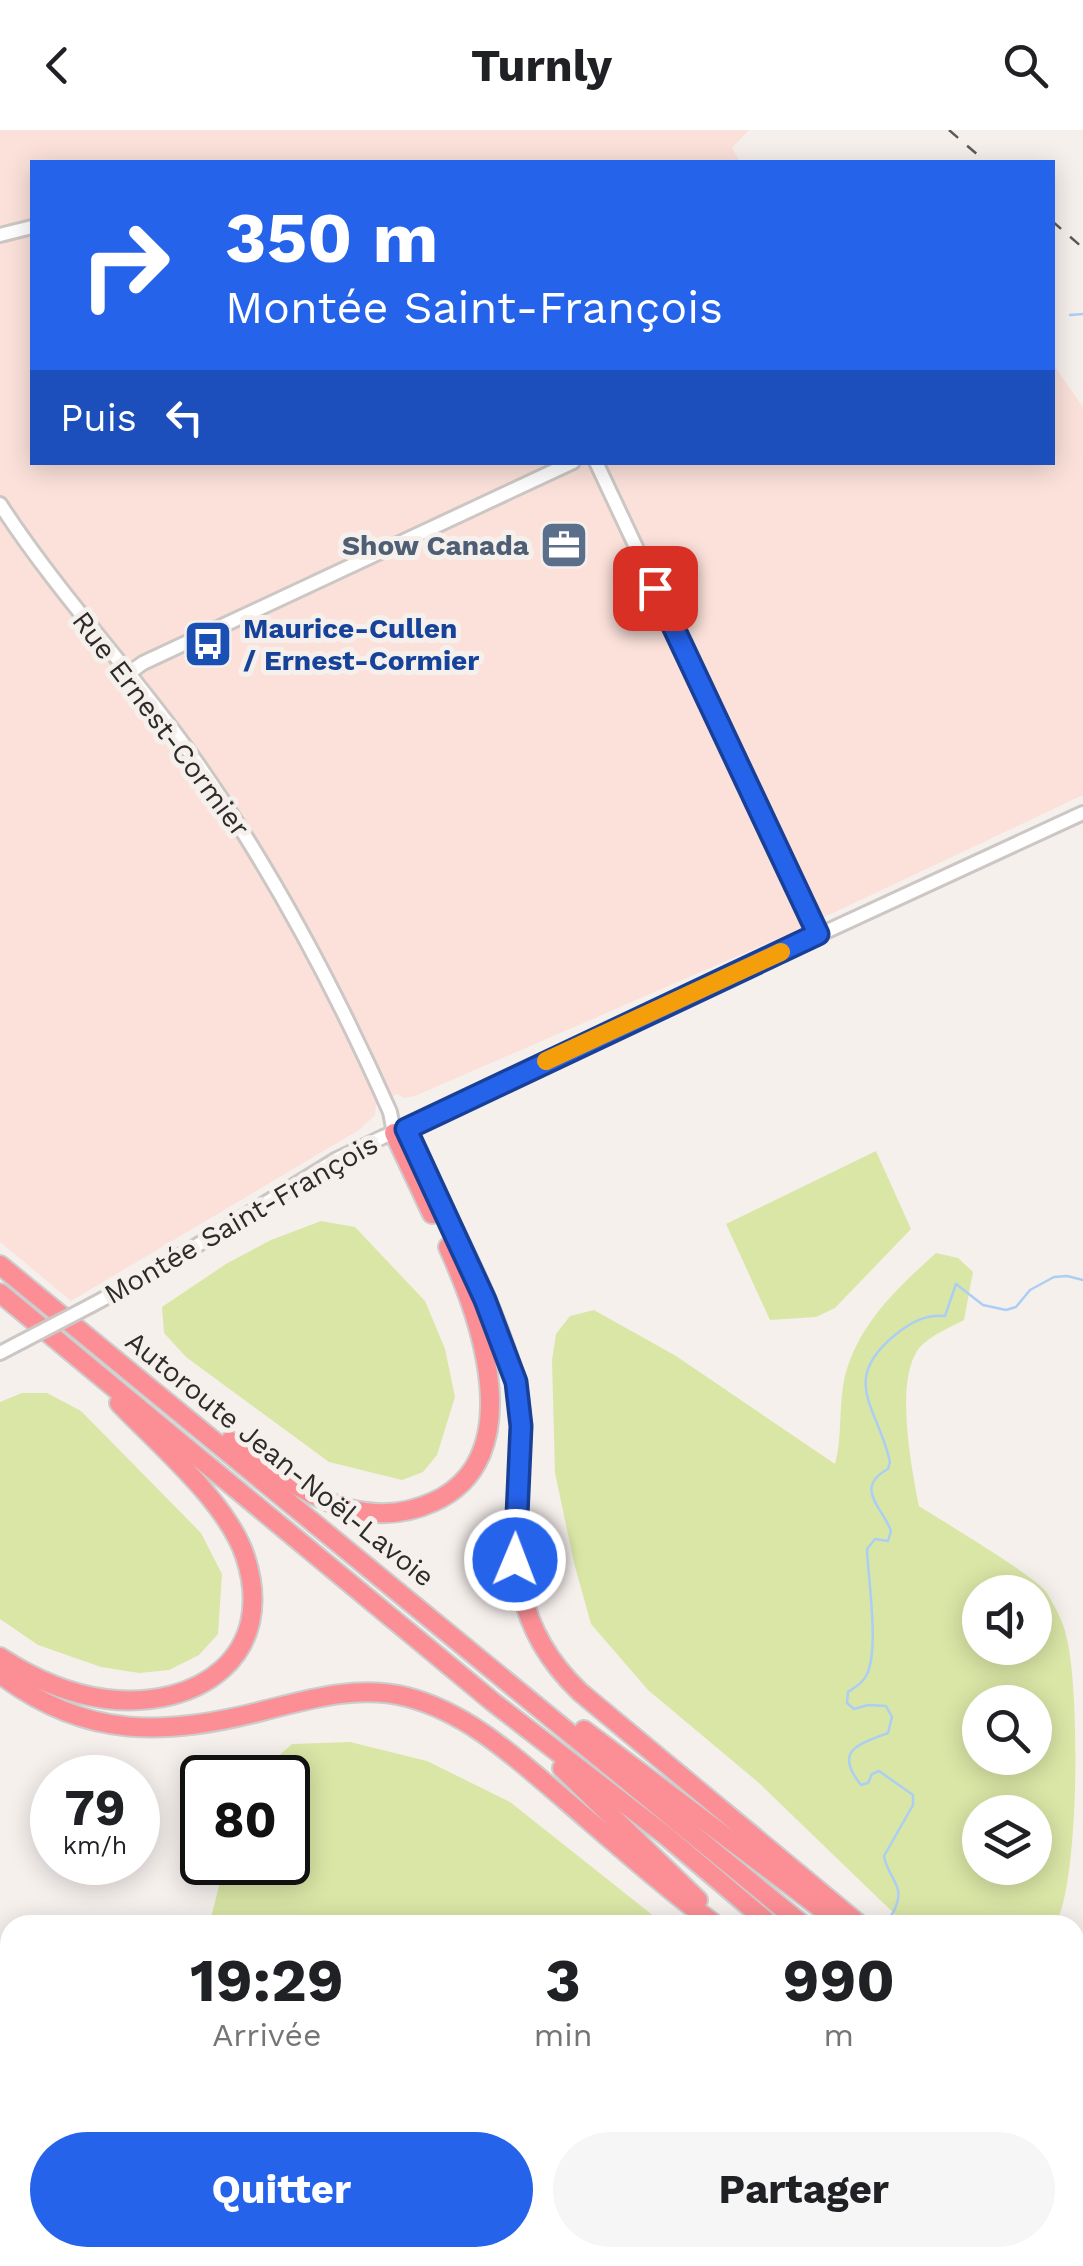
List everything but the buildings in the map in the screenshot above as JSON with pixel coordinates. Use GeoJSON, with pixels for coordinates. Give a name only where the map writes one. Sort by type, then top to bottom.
{"type":"FeatureCollection","features":[{"type":"Feature","properties":{"kind":"highway"},"geometry":{"type":"LineString","coordinates":[[146,1386],[302,1487],[351,1510],[412,1510],[445,1496],[468,1478],[485,1446],[490,1415],[481,1340],[464,1285],[400,1131]]}},
{"type":"Feature","properties":{"kind":"highway"},"geometry":{"type":"LineString","coordinates":[[400,1131],[485,1300],[516,1382],[521,1426],[515,1560],[522,1599],[539,1641],[580,1692],[848,1915]]}},
{"type":"Feature","properties":{"kind":"highway","name":"Autoroute Jean-Noël-Lavoie"},"geometry":{"type":"LineString","coordinates":[[0,1265],[791,1915]]}},
{"type":"Feature","properties":{"kind":"highway","name":"Autoroute Jean-Noël-Lavoie"},"geometry":{"type":"LineString","coordinates":[[0,1293],[494,1702],[665,1835],[759,1915]]}},
{"type":"Feature","properties":{"kind":"highway"},"geometry":{"type":"LineString","coordinates":[[0,1656],[34,1677],[76,1693],[153,1700],[186,1692],[218,1674],[236,1656],[250,1626],[251,1577],[230,1525],[75,1354]]}},
{"type":"Feature","properties":{"kind":"highway"},"geometry":{"type":"LineString","coordinates":[[417,1606],[830,1915]]}},
{"type":"Feature","properties":{"kind":"highway"},"geometry":{"type":"LineString","coordinates":[[0,1674],[33,1696],[77,1716],[138,1729],[199,1726],[346,1692],[385,1693],[425,1702],[467,1722],[503,1748],[707,1915]]}},
{"type":"Feature","properties":{"kind":"highway"},"geometry":{"type":"LineString","coordinates":[[494,1702],[709,1915]]}},
{"type":"Feature","properties":{"kind":"street"},"geometry":{"type":"LineString","coordinates":[[0,235],[30,228]]}},
{"type":"Feature","properties":{"kind":"street"},"geometry":{"type":"LineString","coordinates":[[129,672],[567,465]]}},
{"type":"Feature","properties":{"kind":"street"},"geometry":{"type":"LineString","coordinates":[[597,465],[818,934]]}},
{"type":"Feature","properties":{"kind":"street","name":"Rue Ernest-Cormier"},"geometry":{"type":"LineString","coordinates":[[0,504],[58,588],[129,672],[216,790],[288,905],[400,1131]]}},
{"type":"Feature","properties":{"kind":"street","name":"Montée Saint-François"},"geometry":{"type":"LineString","coordinates":[[0,1352],[181,1256],[307,1175],[1083,812]]}},
{"type":"Feature","properties":{"kind":"shaded area"},"geometry":{"type":"Polygon","coordinates":[[[0,130],[749,130],[732,148],[739,160],[30,160],[30,465],[1055,465],[1055,367],[1083,407],[1083,795],[793,932],[415,1096],[404,1098],[397,1094],[376,1105],[375,1115],[359,1130],[71,1301],[0,1242],[0,130]]]}},
{"type":"Feature","properties":{"kind":"green space"},"geometry":{"type":"Polygon","coordinates":[[[876,1151],[911,1229],[835,1308],[816,1317],[770,1320],[726,1224],[876,1151]]]}},
{"type":"Feature","properties":{"kind":"green space"},"geometry":{"type":"Polygon","coordinates":[[[321,1221],[355,1227],[425,1301],[445,1349],[455,1397],[437,1455],[423,1472],[402,1480],[329,1462],[186,1357],[164,1333],[162,1307],[226,1264],[271,1240],[321,1221]]]}},
{"type":"Feature","properties":{"kind":"green space"},"geometry":{"type":"Polygon","coordinates":[[[936,1253],[958,1258],[973,1272],[964,1320],[923,1344],[908,1376],[912,1469],[919,1506],[1026,1575],[962,1575],[962,1665],[1052,1665],[1052,1602],[1063,1624],[1074,1695],[1075,1783],[1069,1869],[1058,1915],[896,1915],[759,1783],[648,1690],[591,1624],[555,1473],[552,1360],[556,1334],[570,1316],[594,1310],[676,1356],[835,1464],[848,1365],[878,1312],[936,1253]]]}},
{"type":"Feature","properties":{"kind":"green space"},"geometry":{"type":"Polygon","coordinates":[[[22,1393],[47,1393],[81,1411],[201,1533],[222,1574],[218,1634],[199,1655],[169,1670],[139,1673],[101,1667],[38,1645],[0,1619],[0,1402],[22,1393]]]}},
{"type":"Feature","properties":{"kind":"green space"},"geometry":{"type":"Polygon","coordinates":[[[350,1742],[427,1761],[510,1802],[652,1915],[212,1915],[219,1885],[310,1885],[310,1755],[280,1755],[292,1744],[350,1742]]]}},
{"type":"Feature","properties":{"kind":"waterway"},"geometry":{"type":"LineString","coordinates":[[1070,315],[1083,314]]}},
{"type":"Feature","properties":{"kind":"waterway"},"geometry":{"type":"LineString","coordinates":[[892,1915],[898,1891],[884,1856],[913,1805],[913,1795],[879,1771],[861,1785],[849,1764],[849,1757],[858,1746],[888,1733],[892,1717],[886,1706],[854,1709],[847,1703],[848,1692],[866,1676],[872,1650],[867,1549],[875,1539],[888,1541],[891,1531],[871,1491],[890,1462],[867,1395],[869,1367],[878,1351],[907,1326],[925,1318],[945,1316],[956,1284],[983,1305],[1006,1310],[1016,1307],[1030,1290],[1054,1277],[1083,1280]]}},
{"type":"Feature","properties":{"kind":"railway"},"geometry":{"type":"LineString","coordinates":[[949,130],[984,160]]}},
{"type":"Feature","properties":{"kind":"railway"},"geometry":{"type":"LineString","coordinates":[[1055,224],[1083,248]]}},
{"type":"Feature","properties":{"kind":"slow traffic"},"geometry":{"type":"LineString","coordinates":[[546,1061],[781,952]]}},
{"type":"Feature","properties":{"kind":"place","name":"Show Canada"},"geometry":{"type":"Point","coordinates":[564,545]}},
{"type":"Feature","properties":{"kind":"place","name":"Maurice-Cullen / Ernest-Cormier"},"geometry":{"type":"Point","coordinates":[208,644]}},
{"type":"Feature","properties":{"kind":"route"},"geometry":{"type":"LineString","coordinates":[[515,1560],[521,1426],[516,1382],[485,1300],[406,1129],[818,934],[655,588]]}}]}
